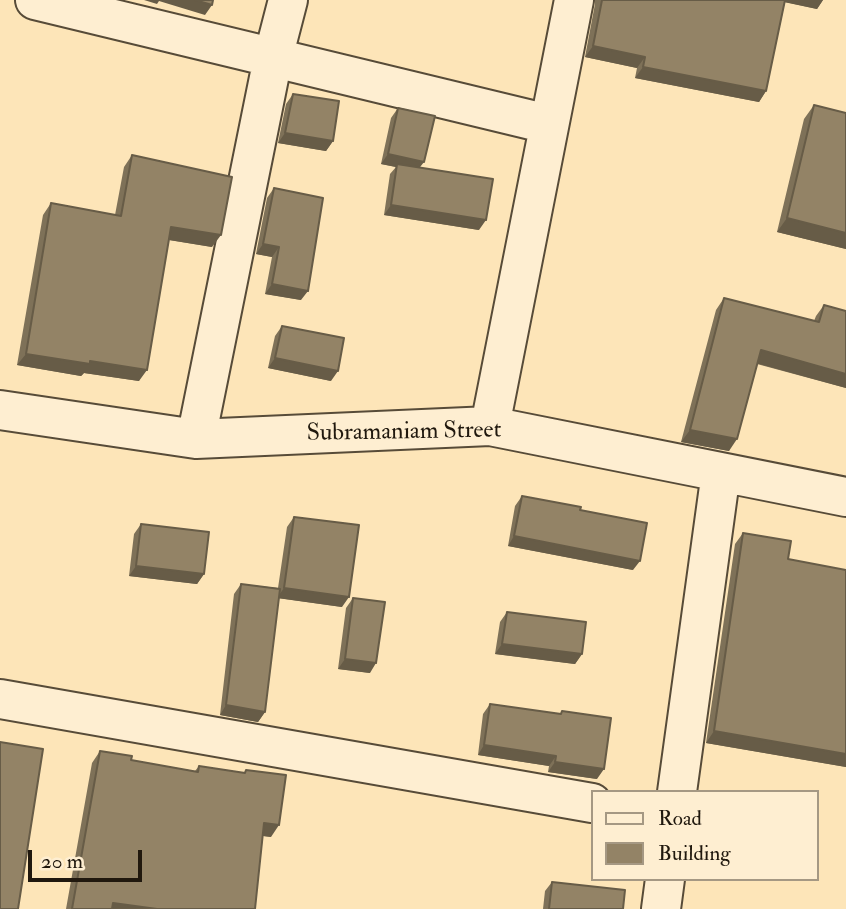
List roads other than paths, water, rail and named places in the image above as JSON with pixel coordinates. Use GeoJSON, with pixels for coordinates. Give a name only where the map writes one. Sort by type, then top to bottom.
{"type":"FeatureCollection","features":[{"type":"Feature","properties":{"kind":"street"},"geometry":{"type":"LineString","coordinates":[[35,0],[548,124]]}},
{"type":"Feature","properties":{"kind":"street"},"geometry":{"type":"LineString","coordinates":[[196,439],[273,58],[288,0]]}},
{"type":"Feature","properties":{"kind":"street"},"geometry":{"type":"LineString","coordinates":[[490,426],[574,0]]}},
{"type":"Feature","properties":{"kind":"street","name":"Subramaniam Street"},"geometry":{"type":"LineString","coordinates":[[0,410],[196,439],[490,426],[846,497]]}},
{"type":"Feature","properties":{"kind":"street"},"geometry":{"type":"LineString","coordinates":[[677,790],[721,472]]}},
{"type":"Feature","properties":{"kind":"street"},"geometry":{"type":"LineString","coordinates":[[0,699],[590,803]]}},
{"type":"Feature","properties":{"kind":"street"},"geometry":{"type":"LineString","coordinates":[[662,909],[666,881]]}}]}
